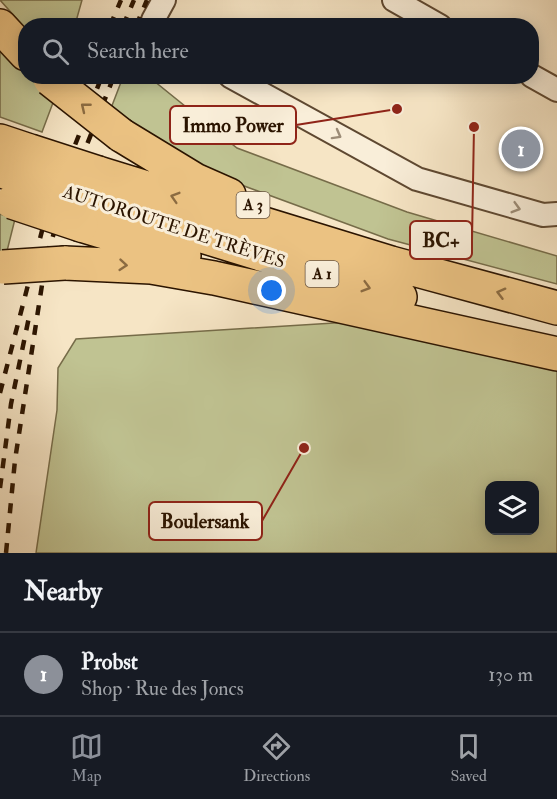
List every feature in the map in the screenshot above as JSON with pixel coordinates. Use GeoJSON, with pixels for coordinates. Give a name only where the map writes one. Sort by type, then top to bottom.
{"type":"FeatureCollection","features":[{"type":"Feature","properties":{"kind":"highway"},"geometry":{"type":"LineString","coordinates":[[0,26],[18,45]]}},
{"type":"Feature","properties":{"kind":"highway","name":"A 3"},"geometry":{"type":"LineString","coordinates":[[57,84],[121,135],[195,180],[391,263]]}},
{"type":"Feature","properties":{"kind":"highway","name":"AUTOROUTE DE TRÈVES"},"geometry":{"type":"LineString","coordinates":[[10,173],[357,285],[557,339]]}},
{"type":"Feature","properties":{"kind":"highway","name":"A 1"},"geometry":{"type":"LineString","coordinates":[[10,173],[90,200],[346,306]]}},
{"type":"Feature","properties":{"kind":"highway","name":"AUTOROUTE DE TRÈVES"},"geometry":{"type":"LineString","coordinates":[[90,200],[391,263],[557,308]]}},
{"type":"Feature","properties":{"kind":"highway","name":"A 1"},"geometry":{"type":"LineString","coordinates":[[2,267],[65,263],[151,267],[346,306],[557,354]]}},
{"type":"Feature","properties":{"kind":"street"},"geometry":{"type":"LineString","coordinates":[[154,18],[164,0]]}},
{"type":"Feature","properties":{"kind":"street"},"geometry":{"type":"LineString","coordinates":[[394,0],[426,18]]}},
{"type":"Feature","properties":{"kind":"street"},"geometry":{"type":"LineString","coordinates":[[539,80],[557,90]]}},
{"type":"Feature","properties":{"kind":"street"},"geometry":{"type":"LineString","coordinates":[[245,84],[417,178],[543,215],[557,214]]}},
{"type":"Feature","properties":{"kind":"green space"},"geometry":{"type":"Polygon","coordinates":[[[0,0],[82,0],[77,18],[18,18],[18,20],[0,0]]]}},
{"type":"Feature","properties":{"kind":"green space"},"geometry":{"type":"Polygon","coordinates":[[[0,51],[18,67],[18,84],[36,84],[54,100],[42,132],[0,117],[0,51]]]}},
{"type":"Feature","properties":{"kind":"green space"},"geometry":{"type":"Polygon","coordinates":[[[120,84],[158,84],[237,148],[407,212],[557,256],[557,284],[388,239],[190,166],[108,116],[120,84]]]}},
{"type":"Feature","properties":{"kind":"green space"},"geometry":{"type":"Polygon","coordinates":[[[0,214],[15,219],[5,259],[0,260],[0,214]]]}},
{"type":"Feature","properties":{"kind":"green space"},"geometry":{"type":"Polygon","coordinates":[[[350,322],[557,365],[557,553],[36,553],[57,410],[58,368],[76,339],[350,322]]]}},
{"type":"Feature","properties":{"kind":"railway"},"geometry":{"type":"LineString","coordinates":[[113,18],[121,0]]}},
{"type":"Feature","properties":{"kind":"railway"},"geometry":{"type":"LineString","coordinates":[[126,18],[134,0]]}},
{"type":"Feature","properties":{"kind":"railway"},"geometry":{"type":"LineString","coordinates":[[139,18],[147,0]]}},
{"type":"Feature","properties":{"kind":"railway"},"geometry":{"type":"LineString","coordinates":[[0,393],[43,227],[99,84]]}},
{"type":"Feature","properties":{"kind":"railway"},"geometry":{"type":"LineString","coordinates":[[6,553],[15,460],[46,259],[60,213],[111,84]]}},
{"type":"Feature","properties":{"kind":"railway"},"geometry":{"type":"LineString","coordinates":[[0,488],[11,404],[29,317]]}},
{"type":"Feature","properties":{"kind":"place","name":"Immo Power"},"geometry":{"type":"Point","coordinates":[397,109]}},
{"type":"Feature","properties":{"kind":"place","name":"BC+"},"geometry":{"type":"Point","coordinates":[474,127]}},
{"type":"Feature","properties":{"kind":"place","name":"Probst"},"geometry":{"type":"Point","coordinates":[521,149]}},
{"type":"Feature","properties":{"kind":"place","name":"Boulersank"},"geometry":{"type":"Point","coordinates":[304,448]}}]}
